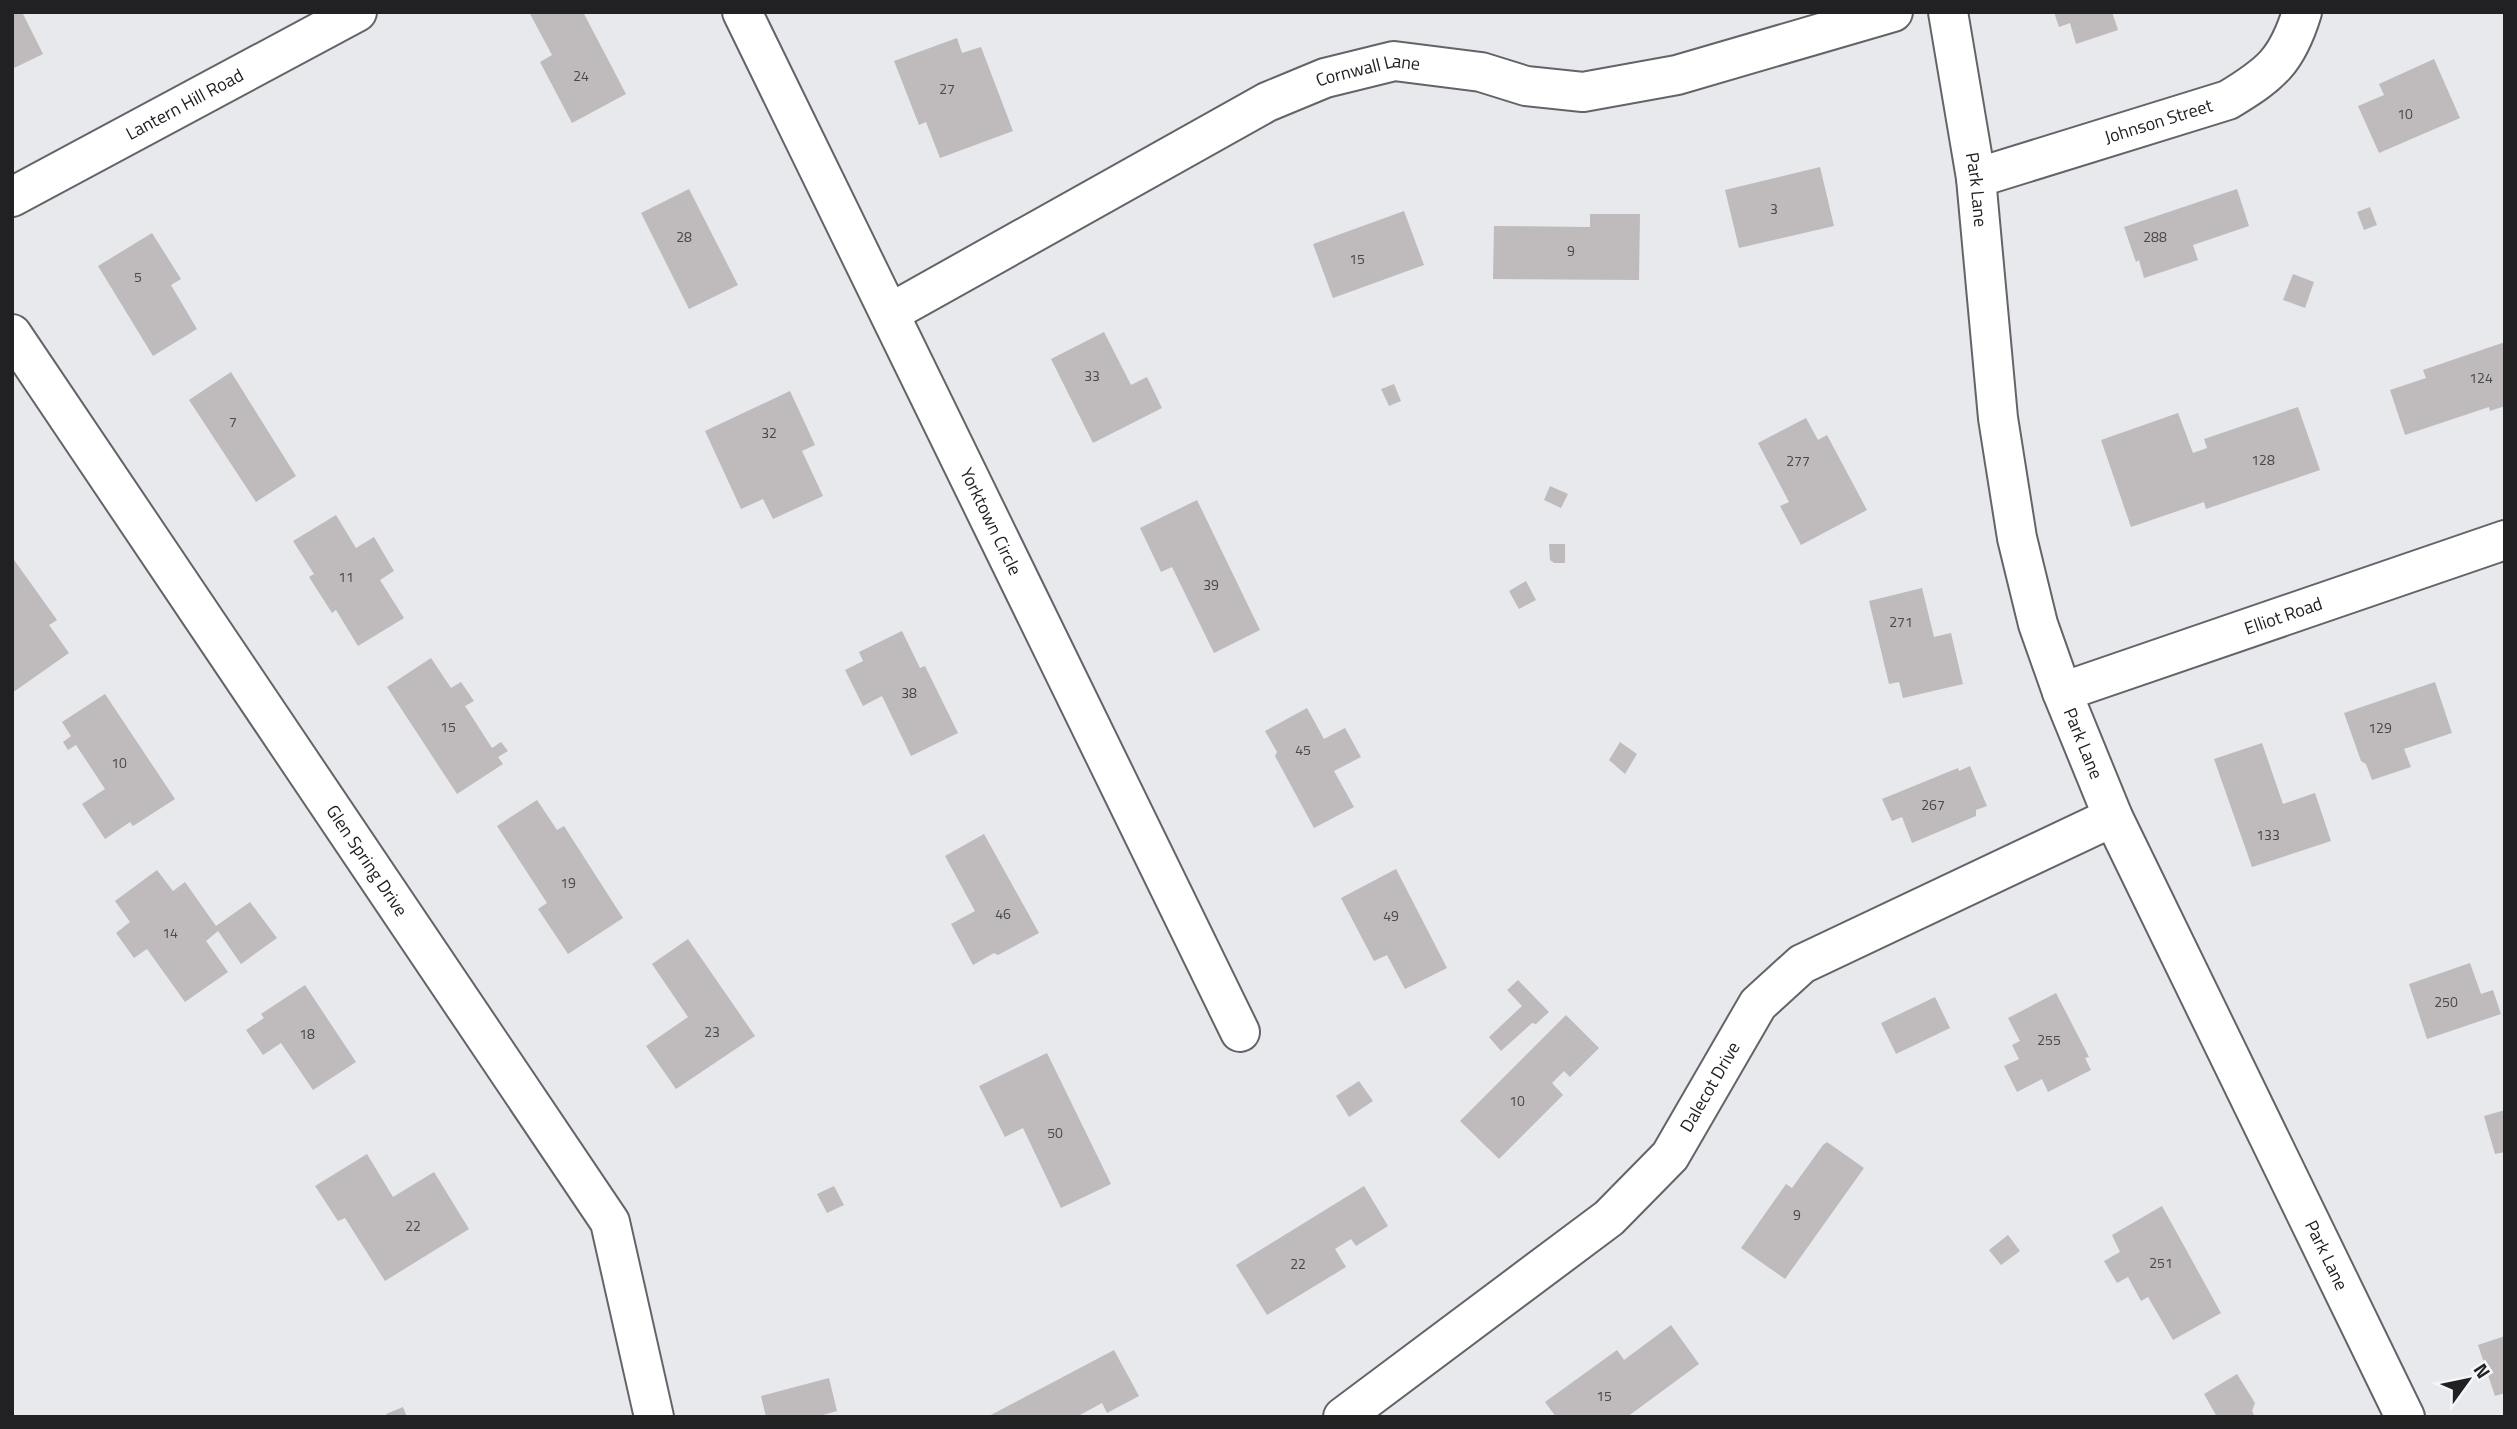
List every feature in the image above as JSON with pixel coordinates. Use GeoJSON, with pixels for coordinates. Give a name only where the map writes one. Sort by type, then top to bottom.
{"type":"FeatureCollection","features":[{"type":"Feature","properties":{"kind":"street","name":"Lantern Hill Road"},"geometry":{"type":"LineString","coordinates":[[12,197],[357,12]]}},
{"type":"Feature","properties":{"kind":"street","name":"Yorktown Circle"},"geometry":{"type":"LineString","coordinates":[[742,12],[1240,1032]]}},
{"type":"Feature","properties":{"kind":"street","name":"Cornwall Lane"},"geometry":{"type":"LineString","coordinates":[[890,313],[1267,102],[1325,78],[1394,61],[1481,72],[1526,86],[1583,92],[1677,75],[1893,12]]}},
{"type":"Feature","properties":{"kind":"street","name":"Park Lane"},"geometry":{"type":"LineString","coordinates":[[1948,12],[1976,178],[1998,418],[2017,538],[2038,624],[2062,692],[2113,817],[2405,1417]]}},
{"type":"Feature","properties":{"kind":"street","name":"Johnson Street"},"geometry":{"type":"LineString","coordinates":[[1976,178],[2228,100],[2260,81],[2279,63],[2294,38],[2302,12]]}},
{"type":"Feature","properties":{"kind":"street","name":"Glen Spring Drive"},"geometry":{"type":"LineString","coordinates":[[12,334],[610,1222],[654,1417]]}},
{"type":"Feature","properties":{"kind":"street","name":"Elliot Road"},"geometry":{"type":"LineString","coordinates":[[2062,692],[2505,540]]}},
{"type":"Feature","properties":{"kind":"street","name":"Dalecot Drive"},"geometry":{"type":"LineString","coordinates":[[1343,1417],[1609,1218],[1670,1156],[1758,1004],[1801,964],[2113,817]]}},
{"type":"Feature","properties":{"kind":"building"},"geometry":{"type":"Polygon","coordinates":[[[12,12],[22,12],[43,54],[12,69],[12,12]]]}},
{"type":"Feature","properties":{"kind":"building"},"geometry":{"type":"Polygon","coordinates":[[[529,12],[583,12],[626,94],[572,123],[540,62],[552,55],[529,12]]]}},
{"type":"Feature","properties":{"kind":"building"},"geometry":{"type":"Polygon","coordinates":[[[2054,12],[2112,12],[2118,30],[2076,44],[2070,23],[2059,27],[2054,12]]]}},
{"type":"Feature","properties":{"kind":"building"},"geometry":{"type":"Polygon","coordinates":[[[957,38],[962,53],[981,47],[1013,131],[940,158],[926,122],[919,125],[894,61],[957,38]]]}},
{"type":"Feature","properties":{"kind":"building"},"geometry":{"type":"Polygon","coordinates":[[[2434,59],[2460,118],[2379,153],[2358,106],[2384,95],[2379,84],[2434,59]]]}},
{"type":"Feature","properties":{"kind":"building"},"geometry":{"type":"Polygon","coordinates":[[[1820,167],[1834,226],[1739,248],[1725,190],[1820,167]]]}},
{"type":"Feature","properties":{"kind":"building"},"geometry":{"type":"Polygon","coordinates":[[[689,189],[738,285],[689,309],[641,213],[689,189]]]}},
{"type":"Feature","properties":{"kind":"building"},"geometry":{"type":"Polygon","coordinates":[[[2237,189],[2249,226],[2193,245],[2198,260],[2144,278],[2124,227],[2237,189]]]}},
{"type":"Feature","properties":{"kind":"building"},"geometry":{"type":"Polygon","coordinates":[[[2370,207],[2377,225],[2364,230],[2357,212],[2370,207]]]}},
{"type":"Feature","properties":{"kind":"building"},"geometry":{"type":"Polygon","coordinates":[[[1404,211],[1424,265],[1333,298],[1313,244],[1404,211]]]}},
{"type":"Feature","properties":{"kind":"building"},"geometry":{"type":"Polygon","coordinates":[[[1590,214],[1640,214],[1639,280],[1493,279],[1494,226],[1590,227],[1590,214]]]}},
{"type":"Feature","properties":{"kind":"building"},"geometry":{"type":"Polygon","coordinates":[[[152,233],[181,279],[171,285],[197,329],[153,356],[98,266],[152,233]]]}},
{"type":"Feature","properties":{"kind":"building"},"geometry":{"type":"Polygon","coordinates":[[[2293,274],[2314,282],[2305,308],[2283,300],[2293,274]]]}},
{"type":"Feature","properties":{"kind":"building"},"geometry":{"type":"Polygon","coordinates":[[[1104,332],[1131,385],[1147,377],[1162,408],[1093,443],[1051,359],[1104,332]]]}},
{"type":"Feature","properties":{"kind":"building"},"geometry":{"type":"Polygon","coordinates":[[[2505,342],[2505,406],[2490,411],[2489,407],[2405,435],[2390,390],[2426,378],[2423,370],[2505,342]]]}},
{"type":"Feature","properties":{"kind":"building"},"geometry":{"type":"Polygon","coordinates":[[[231,372],[296,476],[256,502],[189,400],[231,372]]]}},
{"type":"Feature","properties":{"kind":"building"},"geometry":{"type":"Polygon","coordinates":[[[1394,384],[1401,401],[1389,406],[1381,389],[1394,384]]]}},
{"type":"Feature","properties":{"kind":"building"},"geometry":{"type":"Polygon","coordinates":[[[790,391],[815,445],[802,451],[823,496],[773,519],[763,499],[741,509],[705,431],[790,391]]]}},
{"type":"Feature","properties":{"kind":"building"},"geometry":{"type":"Polygon","coordinates":[[[2298,407],[2320,470],[2206,509],[2204,502],[2131,527],[2101,440],[2178,413],[2193,453],[2207,448],[2204,439],[2298,407]]]}},
{"type":"Feature","properties":{"kind":"building"},"geometry":{"type":"Polygon","coordinates":[[[1806,418],[1818,440],[1827,435],[1867,510],[1801,545],[1780,506],[1789,502],[1758,443],[1806,418]]]}},
{"type":"Feature","properties":{"kind":"building"},"geometry":{"type":"Polygon","coordinates":[[[1550,486],[1568,494],[1561,508],[1544,500],[1550,486]]]}},
{"type":"Feature","properties":{"kind":"building"},"geometry":{"type":"Polygon","coordinates":[[[1197,500],[1260,630],[1214,653],[1172,567],[1161,572],[1140,528],[1197,500]]]}},
{"type":"Feature","properties":{"kind":"building"},"geometry":{"type":"Polygon","coordinates":[[[336,515],[356,548],[374,537],[394,571],[380,580],[404,618],[358,646],[336,610],[332,613],[309,577],[314,574],[293,541],[336,515]]]}},
{"type":"Feature","properties":{"kind":"building"},"geometry":{"type":"Polygon","coordinates":[[[1549,544],[1565,544],[1565,563],[1554,563],[1550,560],[1549,544]]]}},
{"type":"Feature","properties":{"kind":"building"},"geometry":{"type":"Polygon","coordinates":[[[12,557],[57,620],[49,625],[69,653],[12,693],[12,557]]]}},
{"type":"Feature","properties":{"kind":"building"},"geometry":{"type":"Polygon","coordinates":[[[1526,581],[1536,600],[1519,609],[1509,591],[1526,581]]]}},
{"type":"Feature","properties":{"kind":"building"},"geometry":{"type":"Polygon","coordinates":[[[1922,588],[1934,637],[1951,633],[1963,684],[1903,698],[1899,682],[1889,684],[1869,601],[1922,588]]]}},
{"type":"Feature","properties":{"kind":"building"},"geometry":{"type":"Polygon","coordinates":[[[902,631],[920,668],[925,666],[958,733],[911,756],[882,696],[863,706],[845,670],[863,661],[859,652],[902,631]]]}},
{"type":"Feature","properties":{"kind":"building"},"geometry":{"type":"Polygon","coordinates":[[[431,658],[451,688],[461,682],[474,701],[465,706],[492,748],[501,742],[508,751],[498,757],[503,764],[457,794],[387,687],[431,658]]]}},
{"type":"Feature","properties":{"kind":"building"},"geometry":{"type":"Polygon","coordinates":[[[2435,682],[2452,733],[2404,749],[2411,767],[2372,780],[2366,764],[2361,761],[2344,713],[2435,682]]]}},
{"type":"Feature","properties":{"kind":"building"},"geometry":{"type":"Polygon","coordinates":[[[105,694],[175,799],[133,826],[130,822],[105,839],[82,804],[105,789],[76,745],[68,750],[63,742],[71,736],[62,722],[105,694]]]}},
{"type":"Feature","properties":{"kind":"building"},"geometry":{"type":"Polygon","coordinates":[[[1307,708],[1324,739],[1345,728],[1361,757],[1334,771],[1354,807],[1314,828],[1275,756],[1277,752],[1265,731],[1307,708]]]}},
{"type":"Feature","properties":{"kind":"building"},"geometry":{"type":"Polygon","coordinates":[[[1620,742],[1637,754],[1625,774],[1609,760],[1620,742]]]}},
{"type":"Feature","properties":{"kind":"building"},"geometry":{"type":"Polygon","coordinates":[[[2262,743],[2283,804],[2315,793],[2331,841],[2252,867],[2214,759],[2262,743]]]}},
{"type":"Feature","properties":{"kind":"building"},"geometry":{"type":"Polygon","coordinates":[[[1970,766],[1987,806],[1976,810],[1976,816],[1912,843],[1902,817],[1892,821],[1882,799],[1958,768],[1959,771],[1970,766]]]}},
{"type":"Feature","properties":{"kind":"building"},"geometry":{"type":"Polygon","coordinates":[[[537,800],[557,830],[564,826],[623,918],[568,954],[538,909],[547,903],[497,826],[537,800]]]}},
{"type":"Feature","properties":{"kind":"building"},"geometry":{"type":"Polygon","coordinates":[[[984,834],[1039,933],[973,965],[951,924],[975,911],[945,856],[984,834]]]}},
{"type":"Feature","properties":{"kind":"building"},"geometry":{"type":"Polygon","coordinates":[[[1396,869],[1447,968],[1405,989],[1387,955],[1374,961],[1341,898],[1396,869]]]}},
{"type":"Feature","properties":{"kind":"building"},"geometry":{"type":"Polygon","coordinates":[[[157,870],[173,891],[185,882],[216,926],[250,902],[277,938],[241,964],[218,931],[206,941],[228,972],[185,1002],[147,949],[134,958],[116,933],[130,922],[115,901],[157,870]]]}},
{"type":"Feature","properties":{"kind":"building"},"geometry":{"type":"Polygon","coordinates":[[[688,939],[755,1036],[676,1089],[646,1046],[688,1017],[652,964],[688,939]]]}},
{"type":"Feature","properties":{"kind":"building"},"geometry":{"type":"Polygon","coordinates":[[[2470,963],[2481,994],[2493,990],[2501,1014],[2427,1039],[2409,984],[2470,963]]]}},
{"type":"Feature","properties":{"kind":"building"},"geometry":{"type":"Polygon","coordinates":[[[1518,980],[1549,1012],[1536,1024],[1532,1023],[1501,1051],[1489,1037],[1522,1006],[1507,990],[1518,980]]]}},
{"type":"Feature","properties":{"kind":"building"},"geometry":{"type":"Polygon","coordinates":[[[305,985],[356,1062],[313,1090],[281,1043],[263,1055],[246,1030],[264,1018],[261,1014],[305,985]]]}},
{"type":"Feature","properties":{"kind":"building"},"geometry":{"type":"Polygon","coordinates":[[[2056,993],[2089,1057],[2085,1058],[2091,1070],[2048,1092],[2042,1079],[2017,1092],[2004,1066],[2019,1059],[2012,1045],[2020,1041],[2008,1018],[2056,993]]]}},
{"type":"Feature","properties":{"kind":"building"},"geometry":{"type":"Polygon","coordinates":[[[1935,997],[1950,1028],[1896,1054],[1881,1023],[1935,997]]]}},
{"type":"Feature","properties":{"kind":"building"},"geometry":{"type":"Polygon","coordinates":[[[1566,1015],[1599,1048],[1570,1077],[1564,1071],[1552,1083],[1563,1095],[1499,1159],[1460,1121],[1566,1015]]]}},
{"type":"Feature","properties":{"kind":"building"},"geometry":{"type":"Polygon","coordinates":[[[1047,1053],[1111,1184],[1061,1208],[1023,1128],[1005,1137],[979,1086],[1047,1053]]]}},
{"type":"Feature","properties":{"kind":"building"},"geometry":{"type":"Polygon","coordinates":[[[1359,1081],[1373,1101],[1349,1117],[1336,1096],[1359,1081]]]}},
{"type":"Feature","properties":{"kind":"building"},"geometry":{"type":"Polygon","coordinates":[[[2505,1110],[2505,1152],[2495,1154],[2484,1116],[2505,1110]]]}},
{"type":"Feature","properties":{"kind":"building"},"geometry":{"type":"Polygon","coordinates":[[[1827,1142],[1864,1168],[1785,1279],[1741,1248],[1786,1184],[1792,1188],[1827,1142]]]}},
{"type":"Feature","properties":{"kind":"building"},"geometry":{"type":"Polygon","coordinates":[[[367,1154],[393,1197],[434,1172],[469,1229],[385,1281],[345,1218],[338,1221],[315,1186],[367,1154]]]}},
{"type":"Feature","properties":{"kind":"building"},"geometry":{"type":"Polygon","coordinates":[[[834,1186],[844,1205],[827,1213],[817,1194],[834,1186]]]}},
{"type":"Feature","properties":{"kind":"building"},"geometry":{"type":"Polygon","coordinates":[[[1364,1186],[1388,1226],[1356,1246],[1351,1239],[1335,1249],[1346,1267],[1267,1315],[1236,1265],[1364,1186]]]}},
{"type":"Feature","properties":{"kind":"building"},"geometry":{"type":"Polygon","coordinates":[[[2162,1206],[2221,1313],[2173,1340],[2148,1297],[2141,1301],[2128,1277],[2117,1283],[2104,1261],[2120,1252],[2112,1235],[2162,1206]]]}},
{"type":"Feature","properties":{"kind":"building"},"geometry":{"type":"Polygon","coordinates":[[[2008,1235],[2020,1251],[2001,1265],[1989,1250],[2008,1235]]]}},
{"type":"Feature","properties":{"kind":"building"},"geometry":{"type":"Polygon","coordinates":[[[1671,1325],[1699,1364],[1627,1417],[1556,1417],[1545,1402],[1617,1350],[1624,1360],[1671,1325]]]}},
{"type":"Feature","properties":{"kind":"building"},"geometry":{"type":"Polygon","coordinates":[[[2505,1336],[2505,1393],[2495,1396],[2478,1345],[2505,1336]]]}},
{"type":"Feature","properties":{"kind":"building"},"geometry":{"type":"Polygon","coordinates":[[[1114,1350],[1139,1396],[1107,1413],[1102,1403],[1080,1415],[1081,1417],[987,1417],[1114,1350]]]}},
{"type":"Feature","properties":{"kind":"building"},"geometry":{"type":"Polygon","coordinates":[[[2237,1374],[2255,1403],[2252,1411],[2255,1417],[2217,1417],[2204,1394],[2237,1374]]]}},
{"type":"Feature","properties":{"kind":"building"},"geometry":{"type":"Polygon","coordinates":[[[829,1378],[837,1411],[816,1417],[766,1417],[761,1396],[829,1378]]]}},
{"type":"Feature","properties":{"kind":"building"},"geometry":{"type":"Polygon","coordinates":[[[403,1407],[407,1417],[388,1417],[386,1414],[403,1407]]]}}]}
